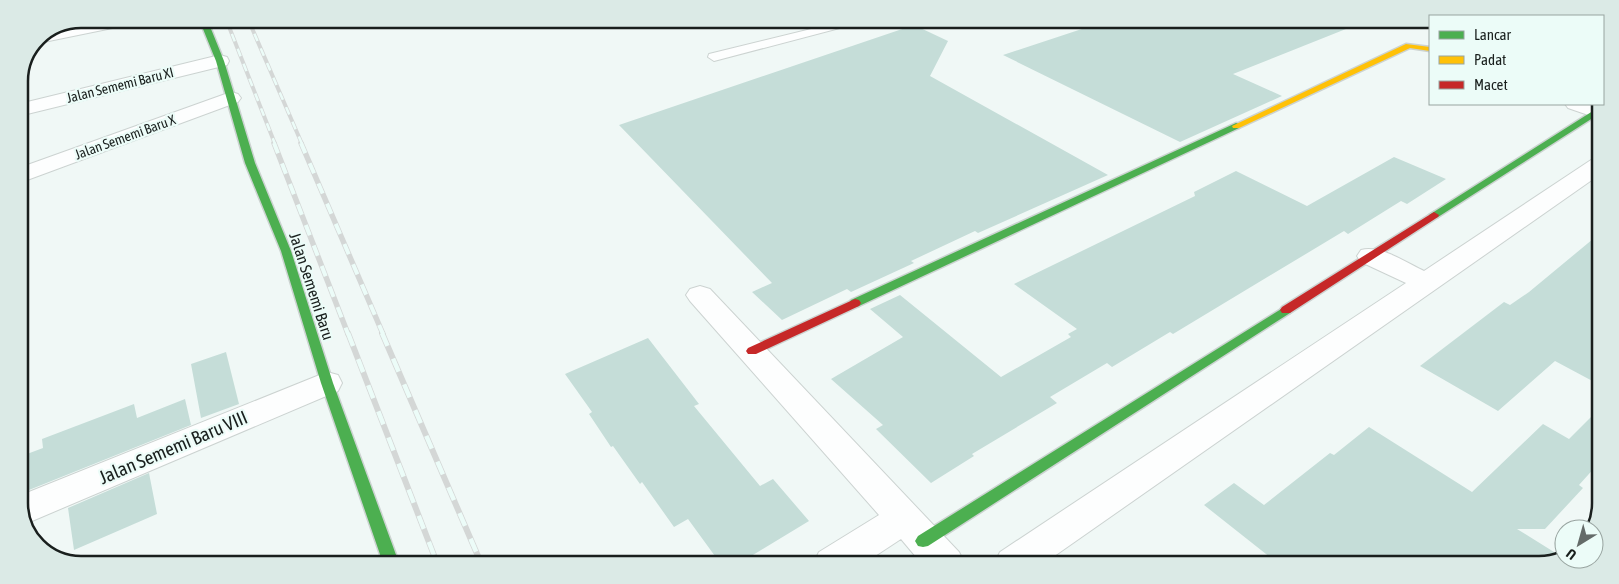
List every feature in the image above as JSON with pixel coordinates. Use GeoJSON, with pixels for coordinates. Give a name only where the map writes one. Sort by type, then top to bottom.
{"type":"FeatureCollection","features":[{"type":"Feature","properties":{"kind":"street"},"geometry":{"type":"LineString","coordinates":[[52,36],[94,27]]}},
{"type":"Feature","properties":{"kind":"street","name":"Jalan Sememi Baru"},"geometry":{"type":"LineString","coordinates":[[206,27],[220,61],[250,162],[286,251],[327,383],[389,556]]}},
{"type":"Feature","properties":{"kind":"street"},"geometry":{"type":"LineString","coordinates":[[752,351],[1409,46],[1429,49]]}},
{"type":"Feature","properties":{"kind":"street","name":"Jalan Sememi Baru XI"},"geometry":{"type":"LineString","coordinates":[[27,108],[220,61]]}},
{"type":"Feature","properties":{"kind":"street","name":"Jalan Sememi Baru X"},"geometry":{"type":"LineString","coordinates":[[27,173],[231,98]]}},
{"type":"Feature","properties":{"kind":"street"},"geometry":{"type":"LineString","coordinates":[[1578,105],[1591,110]]}},
{"type":"Feature","properties":{"kind":"street"},"geometry":{"type":"LineString","coordinates":[[851,556],[914,529],[1370,256],[1591,116]]}},
{"type":"Feature","properties":{"kind":"street"},"geometry":{"type":"LineString","coordinates":[[1025,556],[1591,171]]}},
{"type":"Feature","properties":{"kind":"street"},"geometry":{"type":"LineString","coordinates":[[1370,256],[1426,282]]}},
{"type":"Feature","properties":{"kind":"street"},"geometry":{"type":"LineString","coordinates":[[700,295],[939,556]]}},
{"type":"Feature","properties":{"kind":"street","name":"Jalan Sememi Baru VIII"},"geometry":{"type":"LineString","coordinates":[[28,508],[327,383]]}},
{"type":"Feature","properties":{"kind":"lane"},"geometry":{"type":"LineString","coordinates":[[714,57],[836,27]]}},
{"type":"Feature","properties":{"kind":"building"},"geometry":{"type":"Polygon","coordinates":[[[908,27],[918,27],[948,41],[930,76],[1108,175],[978,233],[975,231],[911,261],[914,263],[851,292],[847,289],[782,320],[752,292],[772,283],[619,125],[908,27]]]}},
{"type":"Feature","properties":{"kind":"building"},"geometry":{"type":"Polygon","coordinates":[[[1088,27],[1351,27],[1233,74],[1282,96],[1180,142],[1003,55],[1088,27]]]}},
{"type":"Feature","properties":{"kind":"building"},"geometry":{"type":"Polygon","coordinates":[[[1394,157],[1446,179],[1407,204],[1401,201],[1348,234],[1344,231],[1173,334],[1170,332],[1112,367],[1107,363],[1050,397],[1057,403],[972,454],[974,456],[931,483],[876,429],[883,425],[831,379],[903,337],[870,309],[900,295],[1001,377],[1071,337],[1068,334],[1077,329],[1014,284],[1195,196],[1194,192],[1236,171],[1307,206],[1394,157]]]}},
{"type":"Feature","properties":{"kind":"building"},"geometry":{"type":"Polygon","coordinates":[[[1591,240],[1592,381],[1555,361],[1498,411],[1420,366],[1504,302],[1510,305],[1529,292],[1591,240]]]}},
{"type":"Feature","properties":{"kind":"building"},"geometry":{"type":"Polygon","coordinates":[[[648,338],[699,404],[694,406],[760,486],[773,479],[809,521],[751,556],[715,556],[688,519],[674,527],[642,482],[640,484],[613,446],[611,447],[589,414],[592,412],[565,374],[648,338]]]}},
{"type":"Feature","properties":{"kind":"building"},"geometry":{"type":"Polygon","coordinates":[[[226,352],[239,404],[201,418],[191,364],[226,352]]]}},
{"type":"Feature","properties":{"kind":"building"},"geometry":{"type":"Polygon","coordinates":[[[185,399],[191,425],[28,490],[28,454],[43,448],[42,439],[134,404],[137,418],[185,399]]]}},
{"type":"Feature","properties":{"kind":"building"},"geometry":{"type":"Polygon","coordinates":[[[1592,416],[1592,471],[1579,485],[1583,488],[1545,529],[1517,529],[1554,552],[1552,555],[1269,556],[1204,505],[1234,483],[1264,505],[1330,453],[1334,455],[1369,427],[1472,492],[1543,424],[1569,439],[1592,416]]]}},
{"type":"Feature","properties":{"kind":"building"},"geometry":{"type":"Polygon","coordinates":[[[149,473],[157,514],[74,550],[68,508],[149,473]]]}},
{"type":"Feature","properties":{"kind":"railway"},"geometry":{"type":"LineString","coordinates":[[229,27],[275,144]]}},
{"type":"Feature","properties":{"kind":"railway"},"geometry":{"type":"LineString","coordinates":[[251,27],[302,144]]}},
{"type":"Feature","properties":{"kind":"railway"},"geometry":{"type":"LineString","coordinates":[[274,143],[348,334]]}},
{"type":"Feature","properties":{"kind":"railway"},"geometry":{"type":"LineString","coordinates":[[301,143],[383,334]]}},
{"type":"Feature","properties":{"kind":"railway"},"geometry":{"type":"LineString","coordinates":[[348,333],[434,556]]}},
{"type":"Feature","properties":{"kind":"railway"},"geometry":{"type":"LineString","coordinates":[[382,333],[478,556]]}},
{"type":"Feature","properties":{"kind":"traffic: fast"},"geometry":{"type":"LineString","coordinates":[[206,27],[220,61],[250,163],[286,251],[327,383],[389,556]]}},
{"type":"Feature","properties":{"kind":"traffic: fast"},"geometry":{"type":"LineString","coordinates":[[1434,215],[1591,115]]}},
{"type":"Feature","properties":{"kind":"traffic: fast"},"geometry":{"type":"LineString","coordinates":[[855,303],[1236,126]]}},
{"type":"Feature","properties":{"kind":"traffic: fast"},"geometry":{"type":"LineString","coordinates":[[923,541],[1286,310]]}},
{"type":"Feature","properties":{"kind":"traffic: slow"},"geometry":{"type":"LineString","coordinates":[[1236,126],[1409,46],[1429,49]]}},
{"type":"Feature","properties":{"kind":"traffic: jam"},"geometry":{"type":"LineString","coordinates":[[1286,310],[1434,215]]}},
{"type":"Feature","properties":{"kind":"traffic: jam"},"geometry":{"type":"LineString","coordinates":[[752,351],[855,303]]}}]}
